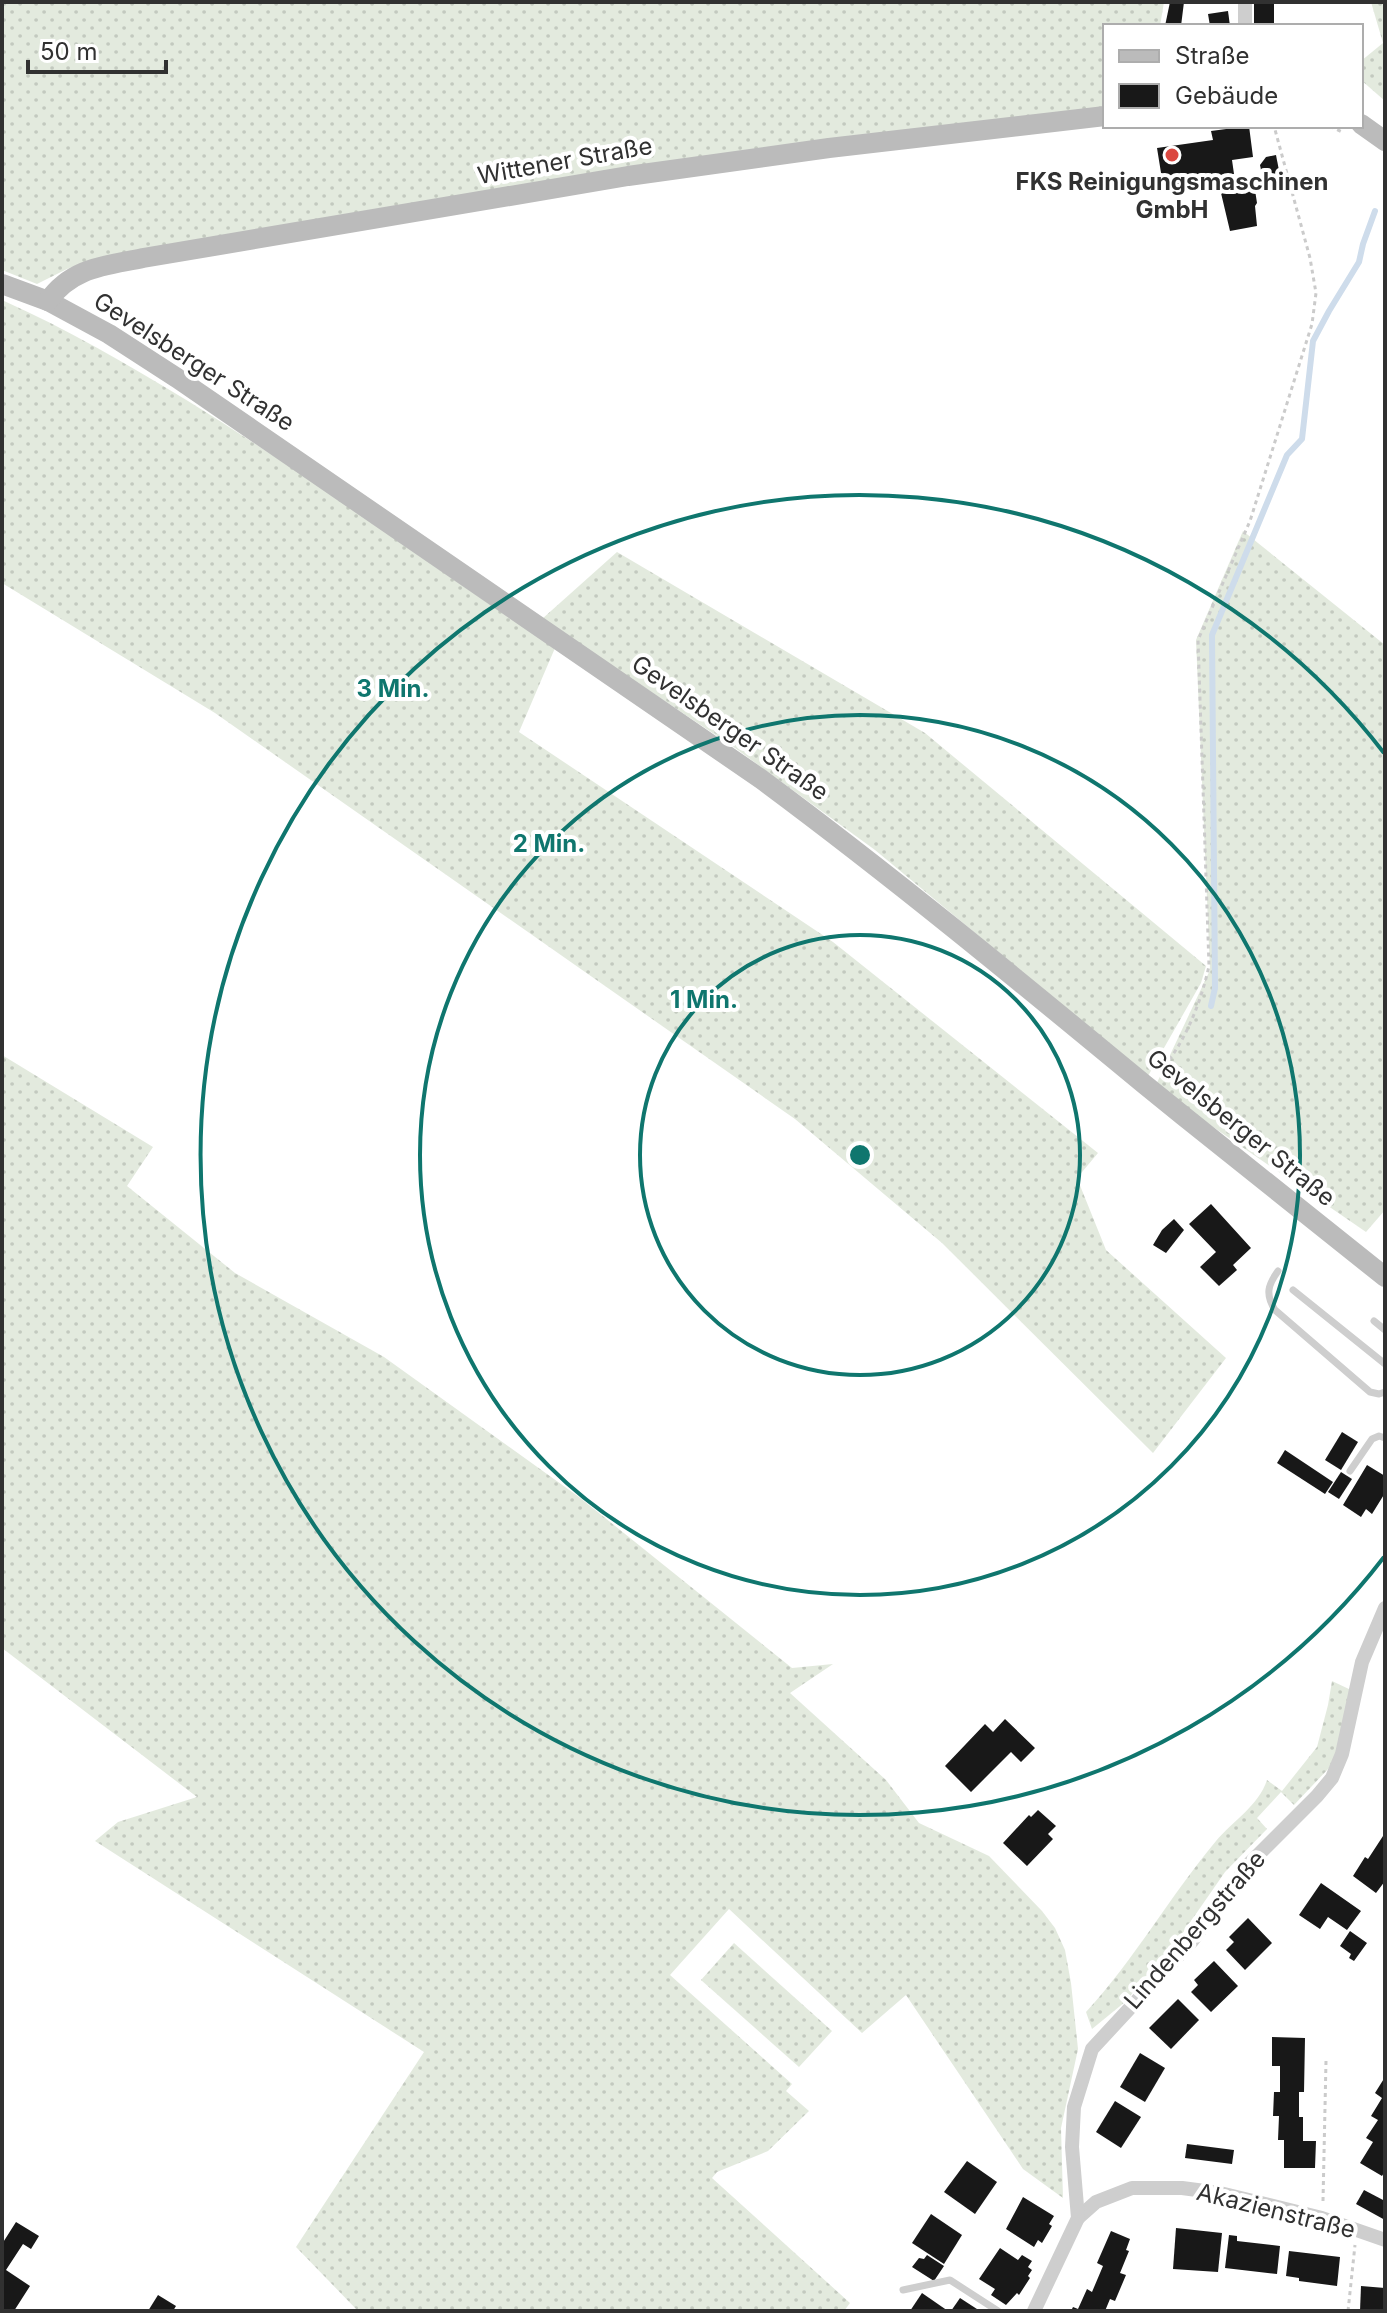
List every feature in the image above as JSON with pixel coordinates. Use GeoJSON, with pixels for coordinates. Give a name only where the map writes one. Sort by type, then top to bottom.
{"type":"FeatureCollection","features":[{"type":"Feature","properties":{"kind":"main road","name":"Wittener Straße"},"geometry":{"type":"LineString","coordinates":[[48,301],[60,285],[81,272],[143,258],[628,176],[829,148],[1103,116]]}},
{"type":"Feature","properties":{"kind":"main road"},"geometry":{"type":"LineString","coordinates":[[1363,125],[1385,141]]}},
{"type":"Feature","properties":{"kind":"main road","name":"Gevelsberger Straße"},"geometry":{"type":"LineString","coordinates":[[2,284],[48,301],[109,334],[189,386],[749,770],[1007,970],[1146,1086],[1385,1277]]}},
{"type":"Feature","properties":{"kind":"street"},"geometry":{"type":"LineString","coordinates":[[1245,2],[1245,24]]}},
{"type":"Feature","properties":{"kind":"street","name":"Lindenbergstraße"},"geometry":{"type":"LineString","coordinates":[[1078,2218],[1072,2147],[1074,2107],[1092,2049],[1192,1941],[1250,1863],[1332,1778],[1342,1754],[1362,1662],[1385,1608]]}},
{"type":"Feature","properties":{"kind":"street","name":"Akazienstraße"},"geometry":{"type":"LineString","coordinates":[[1078,2218],[1096,2202],[1132,2188],[1182,2188],[1220,2193],[1322,2218],[1385,2240]]}},
{"type":"Feature","properties":{"kind":"street"},"geometry":{"type":"LineString","coordinates":[[1034,2311],[1078,2218]]}},
{"type":"Feature","properties":{"kind":"lane"},"geometry":{"type":"LineString","coordinates":[[1278,1271],[1269,1284],[1268,1293],[1275,1310],[1370,1392],[1385,1392]]}},
{"type":"Feature","properties":{"kind":"lane"},"geometry":{"type":"LineString","coordinates":[[1293,1290],[1385,1364]]}},
{"type":"Feature","properties":{"kind":"lane"},"geometry":{"type":"LineString","coordinates":[[1374,1321],[1385,1330]]}},
{"type":"Feature","properties":{"kind":"lane"},"geometry":{"type":"LineString","coordinates":[[1350,1471],[1372,1439],[1379,1436],[1385,1438]]}},
{"type":"Feature","properties":{"kind":"lane"},"geometry":{"type":"LineString","coordinates":[[903,2290],[950,2280],[998,2311]]}},
{"type":"Feature","properties":{"kind":"path"},"geometry":{"type":"LineString","coordinates":[[1146,1086],[1167,1063],[1191,1021],[1209,966],[1198,640],[1250,521],[1312,324],[1316,293],[1310,258],[1275,128]]}},
{"type":"Feature","properties":{"kind":"path"},"geometry":{"type":"LineString","coordinates":[[1322,2218],[1326,2061]]}},
{"type":"Feature","properties":{"kind":"path"},"geometry":{"type":"LineString","coordinates":[[1348,2311],[1354,2254]]}},
{"type":"Feature","properties":{"kind":"shaded area"},"geometry":{"type":"Polygon","coordinates":[[[2,2],[1164,2],[1160,24],[1103,24],[1103,109],[85,262],[37,284],[2,270],[2,2]]]}},
{"type":"Feature","properties":{"kind":"shaded area"},"geometry":{"type":"Polygon","coordinates":[[[1371,2],[1385,2],[1385,101],[1363,82],[1363,59],[1383,43],[1371,2]]]}},
{"type":"Feature","properties":{"kind":"shaded area"},"geometry":{"type":"Polygon","coordinates":[[[2,300],[50,323],[188,401],[555,648],[519,732],[833,942],[1098,1153],[1077,1178],[1106,1250],[1226,1358],[1153,1453],[942,1243],[795,1119],[215,713],[2,583],[2,300]]]}},
{"type":"Feature","properties":{"kind":"shaded area"},"geometry":{"type":"Polygon","coordinates":[[[1243,531],[1385,645],[1385,1210],[1366,1232],[1155,1087],[1210,970],[1196,640],[1243,531]]]}},
{"type":"Feature","properties":{"kind":"shaded area"},"geometry":{"type":"Polygon","coordinates":[[[617,552],[925,733],[1206,966],[1201,983],[1148,1076],[875,850],[735,748],[542,619],[617,552]]]}},
{"type":"Feature","properties":{"kind":"shaded area"},"geometry":{"type":"Polygon","coordinates":[[[2,1055],[153,1147],[127,1186],[235,1273],[384,1357],[579,1497],[792,1668],[833,1664],[790,1693],[886,1780],[919,1823],[989,1856],[1042,1911],[1055,1928],[1065,1950],[1078,2049],[1061,2128],[1063,2198],[1023,2169],[906,1995],[862,2033],[729,1909],[670,1975],[792,2084],[786,2091],[809,2111],[768,2151],[717,2172],[712,2178],[850,2303],[844,2311],[358,2311],[296,2247],[424,2052],[95,1841],[118,1822],[197,1797],[2,1648],[2,1055]]]}},
{"type":"Feature","properties":{"kind":"shaded area"},"geometry":{"type":"Polygon","coordinates":[[[1332,1681],[1351,1690],[1338,1749],[1329,1768],[1294,1805],[1281,1792],[1257,1818],[1267,1829],[1225,1872],[1182,1934],[1125,2002],[1092,2029],[1086,2012],[1121,1971],[1199,1862],[1252,1805],[1267,1780],[1282,1791],[1317,1747],[1332,1681]]]}},
{"type":"Feature","properties":{"kind":"shaded area"},"geometry":{"type":"Polygon","coordinates":[[[734,1943],[832,2031],[799,2067],[701,1980],[734,1943]]]}},
{"type":"Feature","properties":{"kind":"building"},"geometry":{"type":"Polygon","coordinates":[[[1170,2],[1184,2],[1181,24],[1165,24],[1170,2]]]}},
{"type":"Feature","properties":{"kind":"building"},"geometry":{"type":"Polygon","coordinates":[[[1254,2],[1274,2],[1274,24],[1254,24],[1254,2]]]}},
{"type":"Feature","properties":{"kind":"building"},"geometry":{"type":"Polygon","coordinates":[[[1228,11],[1230,24],[1210,24],[1208,14],[1228,11]]]}},
{"type":"Feature","properties":{"kind":"building"},"geometry":{"type":"Polygon","coordinates":[[[1249,128],[1253,157],[1232,160],[1234,174],[1218,176],[1219,183],[1175,190],[1173,177],[1162,179],[1157,148],[1213,140],[1211,131],[1249,128]]]}},
{"type":"Feature","properties":{"kind":"building"},"geometry":{"type":"Polygon","coordinates":[[[1276,155],[1281,181],[1264,184],[1260,165],[1266,157],[1276,155]]]}},
{"type":"Feature","properties":{"kind":"building"},"geometry":{"type":"Polygon","coordinates":[[[1255,190],[1257,226],[1230,231],[1221,193],[1255,190]]]}},
{"type":"Feature","properties":{"kind":"building"},"geometry":{"type":"Polygon","coordinates":[[[1211,1204],[1251,1248],[1233,1265],[1237,1270],[1219,1286],[1200,1267],[1216,1252],[1189,1224],[1211,1204]]]}},
{"type":"Feature","properties":{"kind":"building"},"geometry":{"type":"Polygon","coordinates":[[[1174,1219],[1184,1230],[1166,1253],[1153,1245],[1162,1230],[1174,1219]]]}},
{"type":"Feature","properties":{"kind":"building"},"geometry":{"type":"Polygon","coordinates":[[[1342,1432],[1358,1442],[1341,1470],[1325,1460],[1342,1432]]]}},
{"type":"Feature","properties":{"kind":"building"},"geometry":{"type":"Polygon","coordinates":[[[1285,1450],[1333,1482],[1325,1494],[1277,1463],[1285,1450]]]}},
{"type":"Feature","properties":{"kind":"building"},"geometry":{"type":"Polygon","coordinates":[[[1367,1465],[1385,1476],[1385,1493],[1372,1514],[1366,1509],[1361,1517],[1343,1505],[1367,1465]]]}},
{"type":"Feature","properties":{"kind":"building"},"geometry":{"type":"Polygon","coordinates":[[[1341,1472],[1352,1479],[1339,1499],[1328,1492],[1341,1472]]]}},
{"type":"Feature","properties":{"kind":"building"},"geometry":{"type":"Polygon","coordinates":[[[1005,1719],[1035,1748],[1021,1762],[1011,1752],[971,1792],[945,1766],[985,1724],[993,1732],[1005,1719]]]}},
{"type":"Feature","properties":{"kind":"building"},"geometry":{"type":"Polygon","coordinates":[[[1038,1810],[1056,1826],[1048,1834],[1053,1839],[1027,1866],[1003,1843],[1029,1815],[1031,1817],[1038,1810]]]}},
{"type":"Feature","properties":{"kind":"building"},"geometry":{"type":"Polygon","coordinates":[[[1383,1836],[1385,1881],[1376,1893],[1353,1876],[1383,1836]]]}},
{"type":"Feature","properties":{"kind":"building"},"geometry":{"type":"Polygon","coordinates":[[[1321,1883],[1361,1911],[1347,1930],[1328,1917],[1320,1929],[1299,1915],[1321,1883]]]}},
{"type":"Feature","properties":{"kind":"building"},"geometry":{"type":"Polygon","coordinates":[[[1248,1918],[1272,1943],[1245,1970],[1226,1950],[1234,1942],[1229,1937],[1248,1918]]]}},
{"type":"Feature","properties":{"kind":"building"},"geometry":{"type":"Polygon","coordinates":[[[1350,1931],[1367,1943],[1354,1961],[1349,1958],[1351,1954],[1340,1946],[1350,1931]]]}},
{"type":"Feature","properties":{"kind":"building"},"geometry":{"type":"Polygon","coordinates":[[[1214,1961],[1238,1986],[1211,2012],[1191,1992],[1198,1985],[1194,1980],[1214,1961]]]}},
{"type":"Feature","properties":{"kind":"building"},"geometry":{"type":"Polygon","coordinates":[[[1178,1999],[1199,2020],[1171,2049],[1149,2028],[1178,1999]]]}},
{"type":"Feature","properties":{"kind":"building"},"geometry":{"type":"Polygon","coordinates":[[[1272,2037],[1305,2038],[1304,2092],[1299,2092],[1299,2117],[1303,2117],[1303,2141],[1316,2141],[1315,2168],[1284,2168],[1284,2140],[1278,2140],[1279,2116],[1273,2116],[1274,2092],[1280,2092],[1280,2066],[1272,2066],[1272,2037]]]}},
{"type":"Feature","properties":{"kind":"building"},"geometry":{"type":"Polygon","coordinates":[[[1140,2053],[1165,2068],[1145,2102],[1120,2087],[1140,2053]]]}},
{"type":"Feature","properties":{"kind":"building"},"geometry":{"type":"Polygon","coordinates":[[[1385,2077],[1385,2171],[1382,2176],[1360,2163],[1373,2142],[1366,2138],[1378,2120],[1371,2116],[1382,2098],[1375,2093],[1385,2077]]]}},
{"type":"Feature","properties":{"kind":"building"},"geometry":{"type":"Polygon","coordinates":[[[1115,2101],[1141,2117],[1121,2148],[1096,2132],[1115,2101]]]}},
{"type":"Feature","properties":{"kind":"building"},"geometry":{"type":"Polygon","coordinates":[[[1187,2144],[1234,2150],[1232,2164],[1185,2158],[1187,2144]]]}},
{"type":"Feature","properties":{"kind":"building"},"geometry":{"type":"Polygon","coordinates":[[[967,2161],[997,2182],[975,2214],[944,2192],[967,2161]]]}},
{"type":"Feature","properties":{"kind":"building"},"geometry":{"type":"Polygon","coordinates":[[[1364,2190],[1385,2201],[1385,2220],[1356,2204],[1364,2190]]]}},
{"type":"Feature","properties":{"kind":"building"},"geometry":{"type":"Polygon","coordinates":[[[1023,2197],[1054,2216],[1042,2243],[1038,2240],[1034,2247],[1006,2229],[1023,2197]]]}},
{"type":"Feature","properties":{"kind":"building"},"geometry":{"type":"Polygon","coordinates":[[[931,2214],[962,2235],[944,2264],[912,2243],[931,2214]]]}},
{"type":"Feature","properties":{"kind":"building"},"geometry":{"type":"Polygon","coordinates":[[[16,2222],[39,2236],[31,2249],[23,2244],[6,2270],[30,2286],[14,2311],[7,2311],[2,2308],[2,2244],[16,2222]]]}},
{"type":"Feature","properties":{"kind":"building"},"geometry":{"type":"Polygon","coordinates":[[[1176,2228],[1222,2233],[1218,2272],[1173,2269],[1176,2228]]]}},
{"type":"Feature","properties":{"kind":"building"},"geometry":{"type":"Polygon","coordinates":[[[1111,2231],[1130,2239],[1126,2250],[1129,2251],[1120,2273],[1126,2275],[1115,2301],[1110,2299],[1105,2311],[1071,2311],[1073,2307],[1078,2309],[1087,2289],[1092,2292],[1103,2266],[1097,2263],[1111,2231]]]}},
{"type":"Feature","properties":{"kind":"building"},"geometry":{"type":"Polygon","coordinates":[[[1229,2235],[1237,2236],[1237,2241],[1280,2246],[1277,2274],[1225,2268],[1229,2235]]]}},
{"type":"Feature","properties":{"kind":"building"},"geometry":{"type":"Polygon","coordinates":[[[1000,2248],[1018,2260],[1022,2255],[1032,2261],[1028,2267],[1032,2270],[1028,2276],[1030,2278],[1019,2295],[1017,2293],[1006,2305],[991,2295],[995,2289],[979,2279],[1000,2248]]]}},
{"type":"Feature","properties":{"kind":"building"},"geometry":{"type":"Polygon","coordinates":[[[1289,2251],[1340,2257],[1337,2286],[1299,2281],[1299,2278],[1286,2276],[1289,2251]]]}},
{"type":"Feature","properties":{"kind":"building"},"geometry":{"type":"Polygon","coordinates":[[[927,2255],[944,2266],[934,2281],[912,2267],[919,2258],[924,2259],[927,2255]]]}},
{"type":"Feature","properties":{"kind":"building"},"geometry":{"type":"Polygon","coordinates":[[[1361,2286],[1385,2288],[1385,2311],[1360,2311],[1361,2286]]]}},
{"type":"Feature","properties":{"kind":"building"},"geometry":{"type":"Polygon","coordinates":[[[922,2293],[948,2311],[910,2311],[922,2293]]]}},
{"type":"Feature","properties":{"kind":"building"},"geometry":{"type":"Polygon","coordinates":[[[158,2295],[176,2306],[173,2311],[148,2311],[158,2295]]]}},
{"type":"Feature","properties":{"kind":"building"},"geometry":{"type":"Polygon","coordinates":[[[960,2298],[980,2311],[951,2311],[960,2298]]]}},
{"type":"Feature","properties":{"kind":"waterway"},"geometry":{"type":"LineString","coordinates":[[1211,1006],[1215,988],[1212,635],[1287,455],[1302,439],[1313,341],[1359,262],[1375,211]]}},
{"type":"Feature","properties":{"kind":"place","name":"FKS Reinigungsmaschinen GmbH"},"geometry":{"type":"Point","coordinates":[1172,155]}}]}
